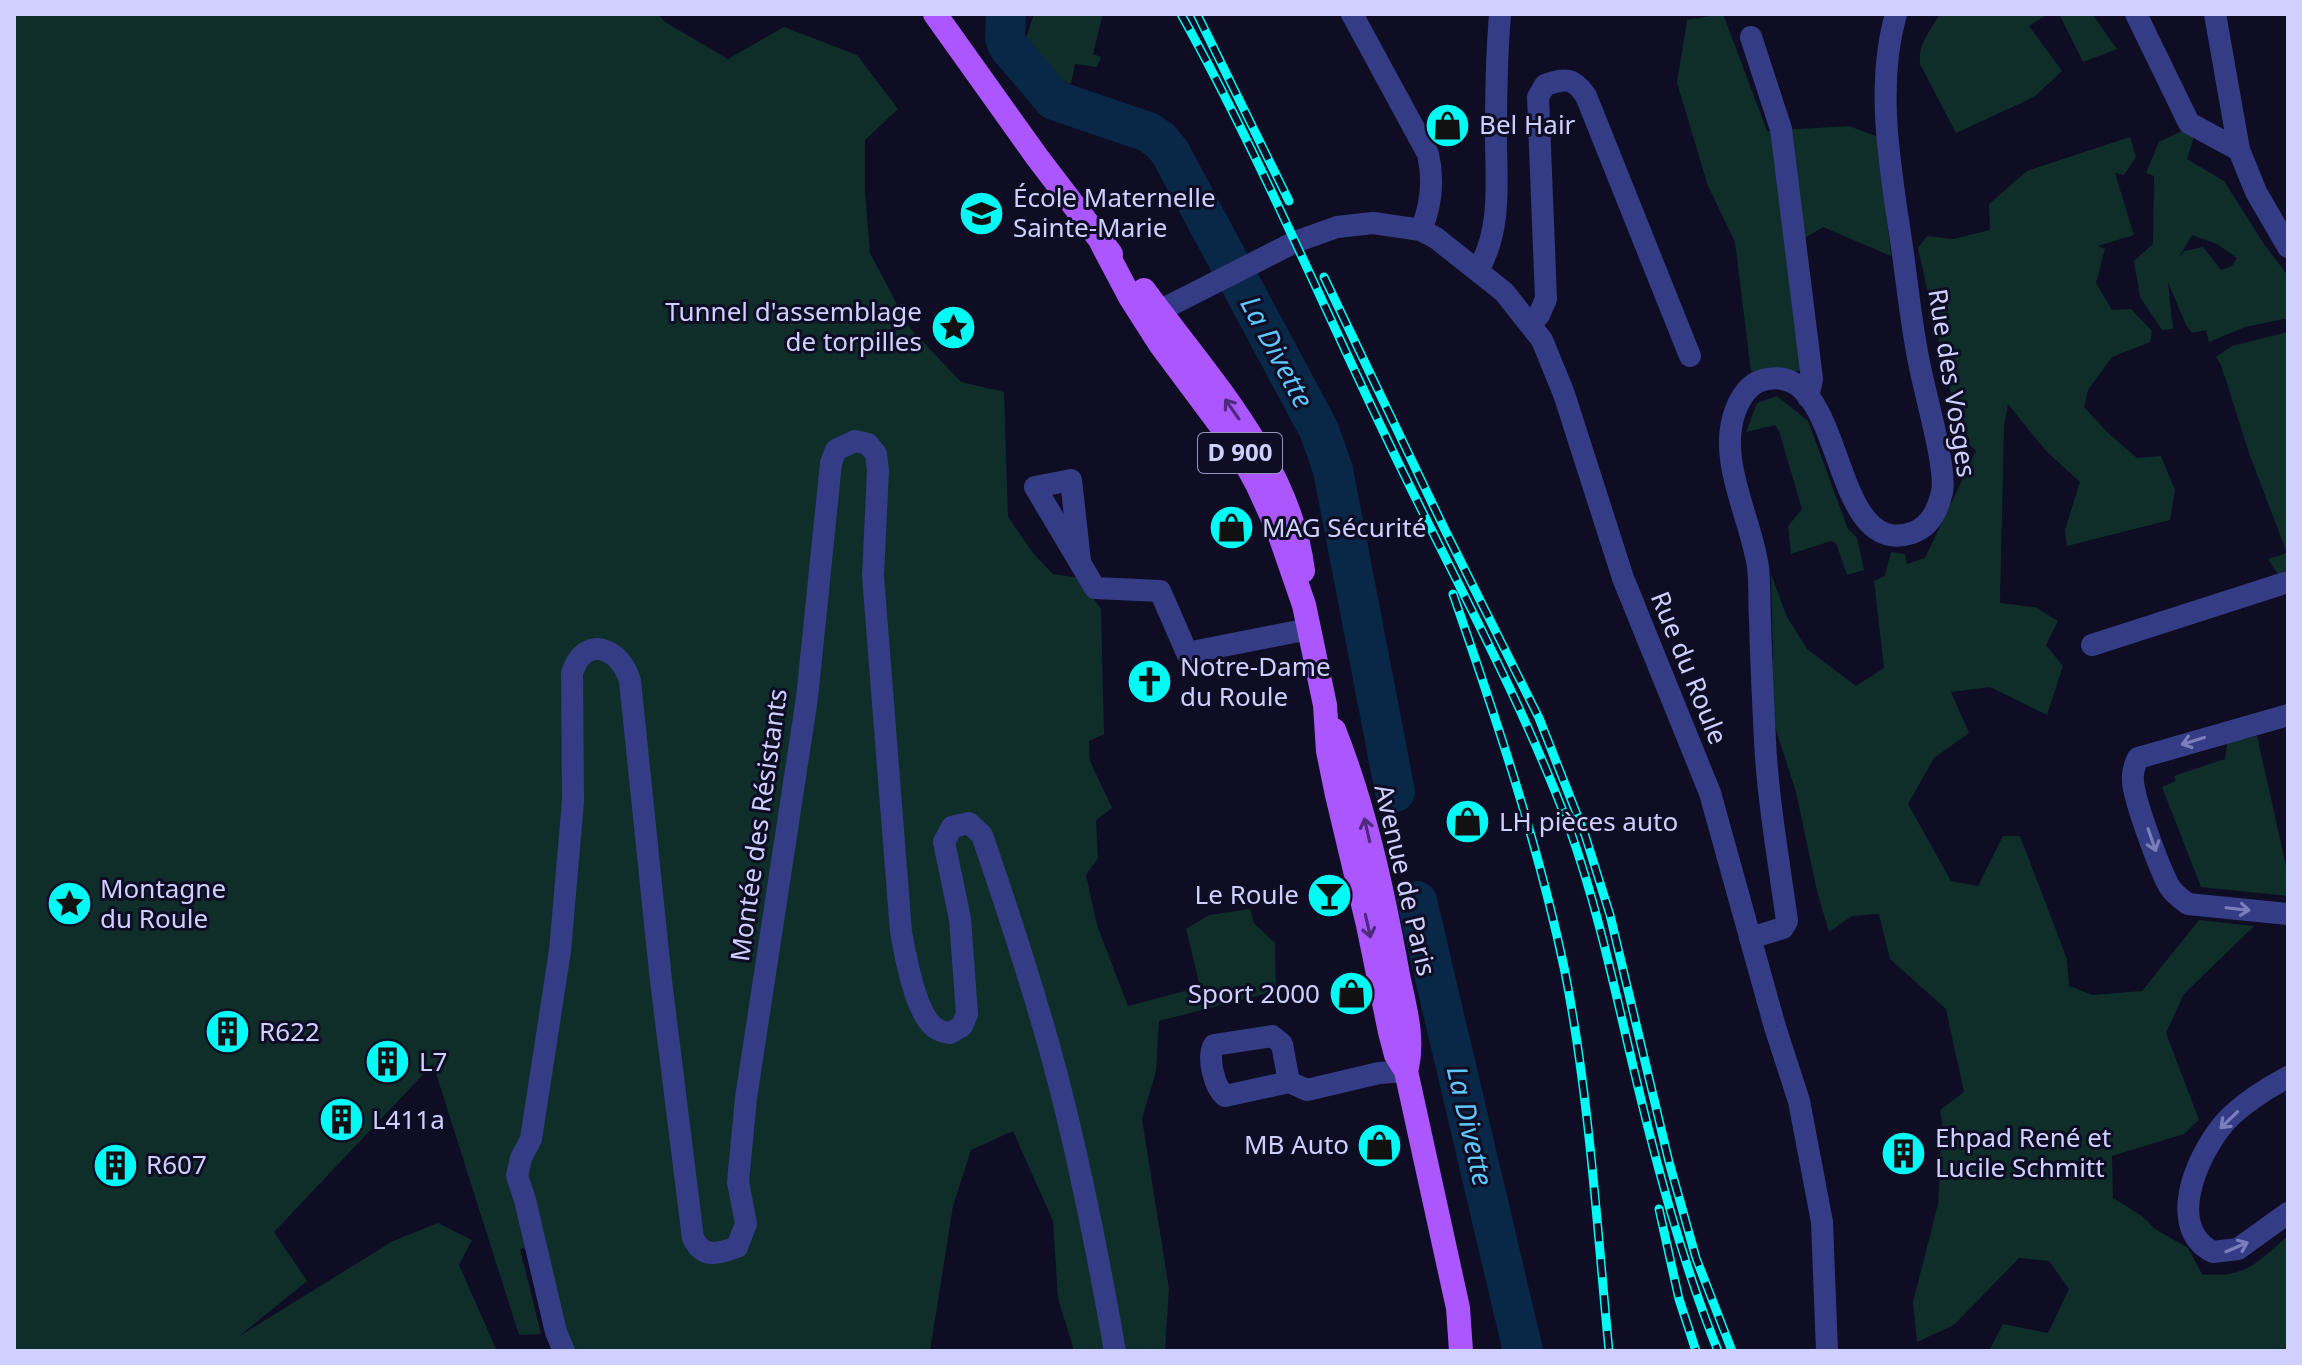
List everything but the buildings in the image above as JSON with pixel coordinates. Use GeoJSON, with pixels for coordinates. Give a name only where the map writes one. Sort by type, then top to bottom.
{"type":"FeatureCollection","features":[{"type":"Feature","properties":{"kind":"main road","name":"Avenue de Paris"},"geometry":{"type":"LineString","coordinates":[[935,14],[1102,244],[1130,297],[1151,314],[1230,406],[1257,446],[1291,514],[1299,540],[1307,617],[1325,705],[1328,751],[1390,1032],[1396,1055],[1406,1071],[1458,1308],[1461,1351]]}},
{"type":"Feature","properties":{"kind":"main road","name":"Avenue de Paris"},"geometry":{"type":"LineString","coordinates":[[1458,1308],[1478,1351]]}},
{"type":"Feature","properties":{"kind":"street"},"geometry":{"type":"LineString","coordinates":[[1352,14],[1428,154],[1431,187],[1427,216],[1421,230]]}},
{"type":"Feature","properties":{"kind":"street"},"geometry":{"type":"LineString","coordinates":[[1478,270],[1493,237],[1497,197],[1496,92],[1500,14]]}},
{"type":"Feature","properties":{"kind":"street","name":"Rue des Vosges"},"geometry":{"type":"LineString","coordinates":[[1808,397],[1820,412],[1845,484],[1861,514],[1875,529],[1899,535],[1929,523],[1943,489],[1942,469],[1918,361],[1887,117],[1886,64],[1896,14]]}},
{"type":"Feature","properties":{"kind":"street"},"geometry":{"type":"LineString","coordinates":[[2136,14],[2189,123],[2239,150]]}},
{"type":"Feature","properties":{"kind":"street"},"geometry":{"type":"LineString","coordinates":[[2215,14],[2239,150],[2256,192],[2288,247]]}},
{"type":"Feature","properties":{"kind":"street"},"geometry":{"type":"LineString","coordinates":[[1751,37],[1781,129],[1812,379],[1808,397]]}},
{"type":"Feature","properties":{"kind":"street"},"geometry":{"type":"LineString","coordinates":[[1531,323],[1539,315],[1546,299],[1538,97],[1545,85],[1566,79],[1578,84],[1586,96],[1690,356]]}},
{"type":"Feature","properties":{"kind":"street","name":"Rue du Roule"},"geometry":{"type":"LineString","coordinates":[[1151,314],[1295,242],[1337,227],[1373,223],[1421,230],[1436,238],[1504,292],[1531,323],[1542,340],[1564,394],[1623,578],[1710,793],[1775,1027],[1799,1101],[1822,1222],[1827,1351]]}},
{"type":"Feature","properties":{"kind":"street"},"geometry":{"type":"LineString","coordinates":[[1750,938],[1783,928],[1787,921],[1766,762],[1758,567],[1730,448],[1731,422],[1743,394],[1758,380],[1776,377],[1793,382],[1808,397]]}},
{"type":"Feature","properties":{"kind":"street","name":"Montée des Résistants"},"geometry":{"type":"LineString","coordinates":[[564,1351],[556,1332],[517,1176],[521,1158],[531,1139],[560,951],[573,801],[572,673],[576,660],[589,651],[603,650],[615,654],[625,665],[630,681],[661,981],[693,1238],[699,1249],[708,1254],[723,1252],[737,1247],[746,1224],[738,1182],[746,1098],[807,698],[831,463],[836,450],[855,441],[868,444],[876,454],[878,470],[873,576],[901,932],[912,986],[929,1022],[937,1029],[950,1033],[962,1026],[967,1014],[960,919],[944,842],[952,827],[969,823],[982,835],[1050,1048],[1099,1260],[1115,1351]]}},
{"type":"Feature","properties":{"kind":"street"},"geometry":{"type":"LineString","coordinates":[[1080,561],[1095,588],[1160,591],[1187,653],[1307,617]]}},
{"type":"Feature","properties":{"kind":"street"},"geometry":{"type":"LineString","coordinates":[[2092,645],[2288,582]]}},
{"type":"Feature","properties":{"kind":"street"},"geometry":{"type":"LineString","coordinates":[[2288,715],[2138,758],[2133,782],[2159,861],[2170,888],[2178,897],[2188,904],[2288,914]]}},
{"type":"Feature","properties":{"kind":"street"},"geometry":{"type":"LineString","coordinates":[[1289,1082],[1307,1090],[1379,1073],[1406,1071]]}},
{"type":"Feature","properties":{"kind":"street"},"geometry":{"type":"LineString","coordinates":[[2288,1077],[2232,1115],[2211,1139],[2192,1182],[2188,1206],[2191,1229],[2198,1241],[2213,1252],[2238,1249],[2288,1213]]}},
{"type":"Feature","properties":{"kind":"green space"},"geometry":{"type":"Polygon","coordinates":[[[14,14],[658,14],[665,22],[728,59],[784,27],[857,55],[898,109],[865,140],[870,253],[909,327],[961,382],[1004,392],[1008,517],[1033,553],[1053,574],[1079,578],[1101,609],[1104,734],[1089,741],[1090,761],[1112,808],[1096,820],[1098,858],[1086,875],[1097,925],[1128,1006],[1200,987],[1186,929],[1209,915],[1250,909],[1254,923],[1275,943],[1276,991],[1159,1021],[1156,1071],[1142,1119],[1169,1289],[1165,1351],[1074,1351],[1058,1298],[1053,1221],[1013,1131],[971,1150],[953,1206],[930,1351],[556,1351],[528,1247],[520,1249],[541,1334],[519,1335],[433,1064],[274,1232],[307,1281],[238,1337],[393,1241],[438,1223],[472,1240],[459,1265],[497,1351],[14,1351],[14,14]]]}},
{"type":"Feature","properties":{"kind":"green space"},"geometry":{"type":"Polygon","coordinates":[[[1034,14],[1103,14],[1093,54],[1101,57],[1097,67],[1075,64],[1071,84],[1048,73],[1037,61],[1026,38],[1034,14]]]}},
{"type":"Feature","properties":{"kind":"green space"},"geometry":{"type":"Polygon","coordinates":[[[1723,14],[1767,131],[1849,126],[1878,137],[1891,256],[1823,227],[1790,247],[1802,371],[1751,371],[1735,242],[1708,186],[1677,83],[1687,20],[1723,14]]]}},
{"type":"Feature","properties":{"kind":"green space"},"geometry":{"type":"Polygon","coordinates":[[[1940,14],[2048,14],[2029,26],[2062,71],[2034,97],[1956,133],[1920,64],[1923,44],[1940,14]]]}},
{"type":"Feature","properties":{"kind":"green space"},"geometry":{"type":"Polygon","coordinates":[[[2059,14],[2092,14],[2117,49],[2083,62],[2059,14]]]}},
{"type":"Feature","properties":{"kind":"green space"},"geometry":{"type":"Polygon","coordinates":[[[2182,131],[2194,137],[2187,159],[2224,181],[2288,276],[2288,318],[2245,327],[2209,342],[2206,330],[2192,333],[2186,325],[2168,282],[2173,329],[2162,330],[2140,297],[2134,261],[2153,244],[2154,176],[2146,173],[2159,142],[2182,131]],[[2192,235],[2179,257],[2185,251],[2203,247],[2221,270],[2232,266],[2237,258],[2217,244],[2192,235]]]}},
{"type":"Feature","properties":{"kind":"green space"},"geometry":{"type":"Polygon","coordinates":[[[2130,137],[2136,157],[2124,175],[2115,173],[2134,235],[2098,246],[2105,249],[2096,283],[2112,310],[2131,309],[2152,331],[2150,342],[2112,357],[2088,390],[2084,407],[2137,458],[2161,456],[2175,490],[2170,520],[2067,546],[2065,530],[2080,482],[2046,451],[2008,404],[2004,426],[2000,603],[2035,607],[2058,621],[2046,645],[2063,666],[2047,715],[1990,687],[1951,692],[1969,733],[1934,758],[1908,804],[1951,881],[1978,886],[2003,836],[2020,836],[2067,959],[2069,986],[2093,995],[2142,991],[2199,920],[2254,926],[2184,994],[2166,1033],[2199,1120],[2184,1134],[2112,1156],[2113,1198],[2142,1216],[2155,1229],[2188,1248],[2202,1274],[2230,1274],[2250,1267],[2288,1236],[2288,1351],[1989,1351],[2003,1324],[2048,1333],[2069,1289],[2049,1261],[2019,1258],[1954,1325],[1917,1342],[1913,1302],[1938,1204],[1940,1110],[1964,1092],[1946,1009],[1890,959],[1879,914],[1852,916],[1829,932],[1796,792],[1769,708],[1773,658],[1771,574],[1787,617],[1807,649],[1856,686],[1884,668],[1874,581],[1885,576],[1891,552],[1905,554],[1907,564],[1925,558],[1976,451],[1960,435],[1918,248],[1927,236],[1953,239],[1990,230],[1989,204],[2027,171],[2130,137]]]}},
{"type":"Feature","properties":{"kind":"green space"},"geometry":{"type":"Polygon","coordinates":[[[2288,332],[2288,570],[2278,574],[2268,559],[2287,553],[2216,357],[2232,346],[2288,332]]]}},
{"type":"Feature","properties":{"kind":"green space"},"geometry":{"type":"Polygon","coordinates":[[[1777,396],[1808,421],[1848,529],[1857,538],[1864,570],[1847,575],[1836,543],[1831,541],[1791,554],[1788,526],[1802,509],[1779,431],[1775,425],[1746,432],[1757,403],[1777,396]]]}},
{"type":"Feature","properties":{"kind":"green space"},"geometry":{"type":"Polygon","coordinates":[[[2257,736],[2288,875],[2288,896],[2201,887],[2162,787],[2176,781],[2174,776],[2225,759],[2227,743],[2257,736]]]}},
{"type":"Feature","properties":{"kind":"waterway","name":"La Divette"},"geometry":{"type":"LineString","coordinates":[[1006,14],[1005,38],[1008,46],[1054,100],[1148,132],[1170,152],[1319,430],[1333,470],[1395,792]]}},
{"type":"Feature","properties":{"kind":"waterway","name":"La Divette"},"geometry":{"type":"LineString","coordinates":[[1417,901],[1523,1351]]}},
{"type":"Feature","properties":{"kind":"railway"},"geometry":{"type":"LineString","coordinates":[[1181,14],[1262,172],[1387,439],[1506,679],[1549,777],[1588,886],[1670,1210],[1718,1351]]}},
{"type":"Feature","properties":{"kind":"railway"},"geometry":{"type":"LineString","coordinates":[[1197,14],[1289,201]]}},
{"type":"Feature","properties":{"kind":"railway"},"geometry":{"type":"LineString","coordinates":[[1324,277],[1539,718],[1585,835],[1610,915],[1669,1162],[1696,1258],[1732,1351]]}},
{"type":"Feature","properties":{"kind":"railway"},"geometry":{"type":"LineString","coordinates":[[1453,594],[1529,828],[1565,972],[1586,1113],[1609,1351]]}},
{"type":"Feature","properties":{"kind":"railway"},"geometry":{"type":"LineString","coordinates":[[1659,1209],[1679,1299],[1696,1351]]}},
{"type":"Feature","properties":{"kind":"place","name":"Bel Hair"},"geometry":{"type":"Point","coordinates":[1448,125]}},
{"type":"Feature","properties":{"kind":"place","name":"École Maternelle Sainte-Marie"},"geometry":{"type":"Point","coordinates":[982,213]}},
{"type":"Feature","properties":{"kind":"place","name":"Tunnel d'assemblage de torpilles"},"geometry":{"type":"Point","coordinates":[953,327]}},
{"type":"Feature","properties":{"kind":"place","name":"MAG Sécurité"},"geometry":{"type":"Point","coordinates":[1231,528]}},
{"type":"Feature","properties":{"kind":"place","name":"Notre-Dame du Roule"},"geometry":{"type":"Point","coordinates":[1149,682]}},
{"type":"Feature","properties":{"kind":"place","name":"LH pièces auto"},"geometry":{"type":"Point","coordinates":[1468,822]}},
{"type":"Feature","properties":{"kind":"place","name":"Le Roule"},"geometry":{"type":"Point","coordinates":[1330,895]}},
{"type":"Feature","properties":{"kind":"place","name":"Montagne du Roule"},"geometry":{"type":"Point","coordinates":[69,904]}},
{"type":"Feature","properties":{"kind":"place","name":"Sport 2000"},"geometry":{"type":"Point","coordinates":[1351,994]}},
{"type":"Feature","properties":{"kind":"place","name":"R622"},"geometry":{"type":"Point","coordinates":[228,1032]}},
{"type":"Feature","properties":{"kind":"place","name":"L7"},"geometry":{"type":"Point","coordinates":[388,1062]}},
{"type":"Feature","properties":{"kind":"place","name":"L411a"},"geometry":{"type":"Point","coordinates":[341,1120]}},
{"type":"Feature","properties":{"kind":"place","name":"MB Auto"},"geometry":{"type":"Point","coordinates":[1380,1145]}},
{"type":"Feature","properties":{"kind":"place","name":"Ehpad René et Lucile Schmitt"},"geometry":{"type":"Point","coordinates":[1904,1153]}},
{"type":"Feature","properties":{"kind":"place","name":"R607"},"geometry":{"type":"Point","coordinates":[115,1165]}}]}
